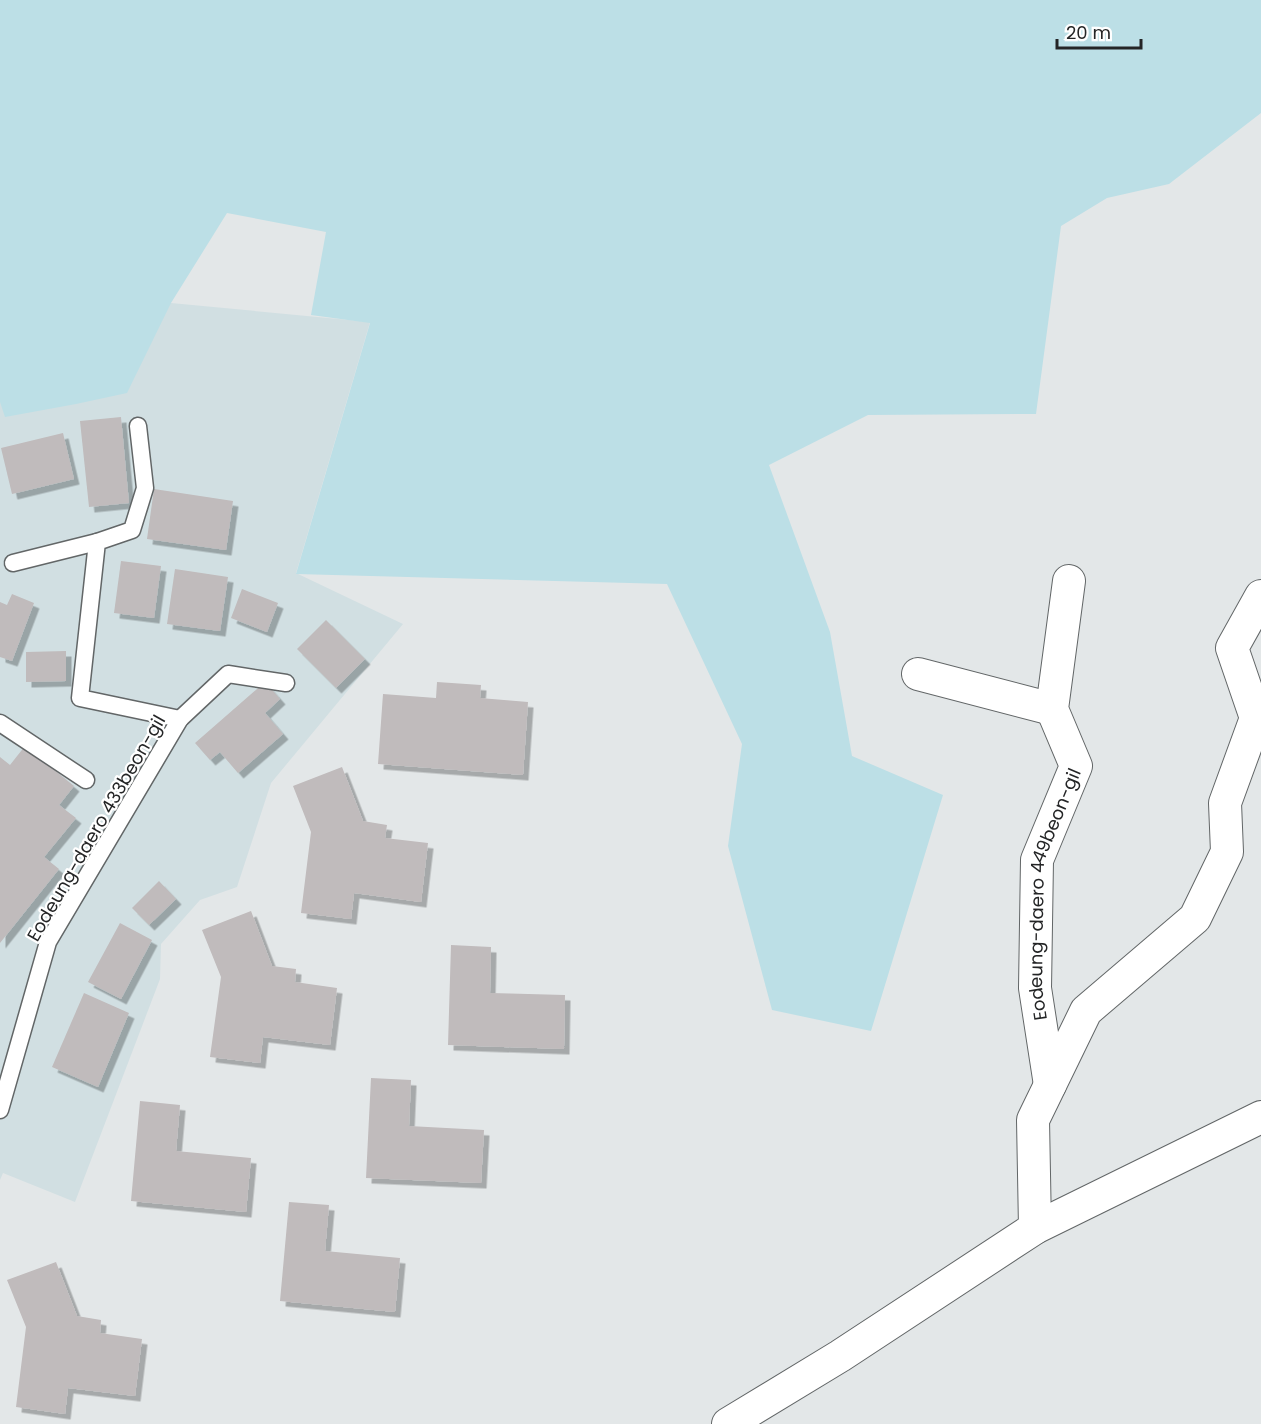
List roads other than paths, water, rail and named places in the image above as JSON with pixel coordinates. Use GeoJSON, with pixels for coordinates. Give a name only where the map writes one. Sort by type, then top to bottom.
{"type":"FeatureCollection","features":[{"type":"Feature","properties":{"kind":"street"},"geometry":{"type":"LineString","coordinates":[[918,674],[1052,709],[1069,581]]}},
{"type":"Feature","properties":{"kind":"street","name":"Eodeung-daero 449beon-gil"},"geometry":{"type":"LineString","coordinates":[[1035,1228],[1033,1120],[1086,1011],[1195,918],[1227,852],[1225,803],[1256,718],[1232,648],[1261,596]]}},
{"type":"Feature","properties":{"kind":"street","name":"Eodeung-daero 449beon-gil"},"geometry":{"type":"LineString","coordinates":[[1050,1085],[1035,988],[1037,860],[1076,766],[1052,709]]}},
{"type":"Feature","properties":{"kind":"street"},"geometry":{"type":"LineString","coordinates":[[728,1424],[840,1356],[1035,1228],[1261,1117]]}},
{"type":"Feature","properties":{"kind":"lane"},"geometry":{"type":"LineString","coordinates":[[13,563],[97,542],[132,530],[145,488],[138,426]]}},
{"type":"Feature","properties":{"kind":"lane"},"geometry":{"type":"LineString","coordinates":[[97,542],[80,698],[180,719]]}},
{"type":"Feature","properties":{"kind":"lane","name":"Eodeung-daero 433beon-gil"},"geometry":{"type":"LineString","coordinates":[[0,1110],[48,942],[180,719],[228,674],[286,683]]}},
{"type":"Feature","properties":{"kind":"lane"},"geometry":{"type":"LineString","coordinates":[[0,723],[86,780]]}}]}
